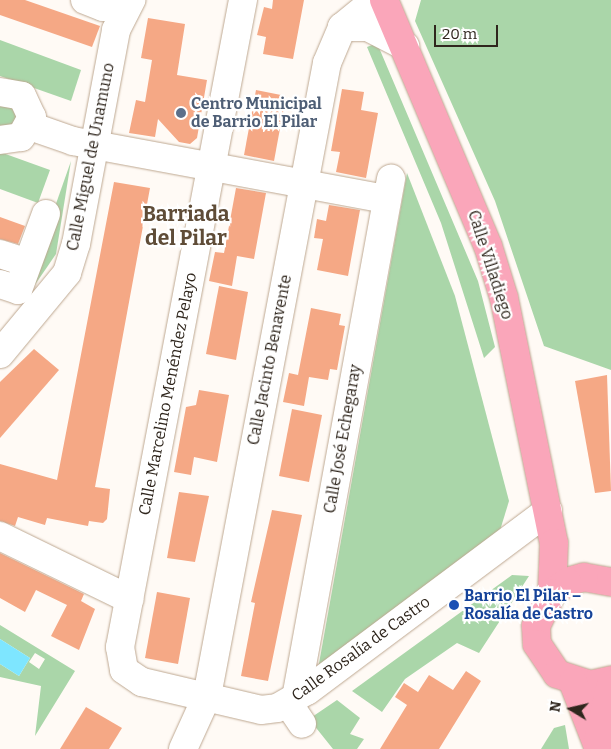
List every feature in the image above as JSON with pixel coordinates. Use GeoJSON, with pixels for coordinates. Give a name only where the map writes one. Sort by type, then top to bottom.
{"type":"FeatureCollection","features":[{"type":"Feature","properties":{"kind":"highway","name":"Calle Villadiego"},"geometry":{"type":"LineString","coordinates":[[384,0],[488,246],[504,298],[554,543],[552,593]]}},
{"type":"Feature","properties":{"kind":"highway"},"geometry":{"type":"LineString","coordinates":[[554,543],[584,577]]}},
{"type":"Feature","properties":{"kind":"highway"},"geometry":{"type":"LineString","coordinates":[[611,582],[584,577],[552,593],[541,608],[537,644],[557,674],[573,682],[590,685],[611,680]]}},
{"type":"Feature","properties":{"kind":"highway"},"geometry":{"type":"LineString","coordinates":[[573,682],[599,745]]}},
{"type":"Feature","properties":{"kind":"highway"},"geometry":{"type":"LineString","coordinates":[[599,745],[611,684]]}},
{"type":"Feature","properties":{"kind":"street","name":"Calle Miguel de Unamuno"},"geometry":{"type":"LineString","coordinates":[[0,354],[67,272],[76,244],[93,144],[121,2],[103,6],[85,0]]}},
{"type":"Feature","properties":{"kind":"street","name":"Calle Marcelino Menéndez Pelayo"},"geometry":{"type":"LineString","coordinates":[[207,696],[142,682],[124,670],[120,647],[243,0]]}},
{"type":"Feature","properties":{"kind":"street","name":"Calle Jacinto Benavente"},"geometry":{"type":"LineString","coordinates":[[207,696],[327,63],[342,27],[375,0]]}},
{"type":"Feature","properties":{"kind":"street"},"geometry":{"type":"LineString","coordinates":[[342,27],[368,27],[405,46]]}},
{"type":"Feature","properties":{"kind":"street"},"geometry":{"type":"LineString","coordinates":[[0,92],[15,92],[27,102],[30,126],[21,137],[0,140]]}},
{"type":"Feature","properties":{"kind":"street"},"geometry":{"type":"LineString","coordinates":[[30,126],[93,144],[304,184]]}},
{"type":"Feature","properties":{"kind":"street","name":"Calle José Echegaray"},"geometry":{"type":"LineString","coordinates":[[295,708],[389,189],[304,184]]}},
{"type":"Feature","properties":{"kind":"street","name":"Calle Miguel de Unamuno"},"geometry":{"type":"LineString","coordinates":[[0,284],[18,290],[46,214]]}},
{"type":"Feature","properties":{"kind":"street"},"geometry":{"type":"LineString","coordinates":[[0,254],[28,263]]}},
{"type":"Feature","properties":{"kind":"street","name":"Calle Rosalía de Castro"},"geometry":{"type":"LineString","coordinates":[[207,696],[261,710],[295,708],[548,511]]}},
{"type":"Feature","properties":{"kind":"street"},"geometry":{"type":"LineString","coordinates":[[0,536],[129,599]]}},
{"type":"Feature","properties":{"kind":"street"},"geometry":{"type":"LineString","coordinates":[[183,749],[207,696]]}},
{"type":"Feature","properties":{"kind":"green space"},"geometry":{"type":"Polygon","coordinates":[[[421,0],[611,0],[611,370],[544,346],[495,201],[415,21],[421,0]]]}},
{"type":"Feature","properties":{"kind":"green space"},"geometry":{"type":"Polygon","coordinates":[[[0,40],[81,70],[71,101],[0,76],[0,40]]]}},
{"type":"Feature","properties":{"kind":"green space"},"geometry":{"type":"Polygon","coordinates":[[[377,43],[478,281],[495,347],[484,358],[441,223],[367,47],[377,43]]]}},
{"type":"Feature","properties":{"kind":"green space"},"geometry":{"type":"Polygon","coordinates":[[[0,103],[13,103],[20,124],[0,130],[0,103]]]}},
{"type":"Feature","properties":{"kind":"green space"},"geometry":{"type":"Polygon","coordinates":[[[0,152],[50,170],[38,203],[0,189],[0,152]]]}},
{"type":"Feature","properties":{"kind":"green space"},"geometry":{"type":"Polygon","coordinates":[[[71,161],[56,254],[30,292],[25,292],[71,161]]]}},
{"type":"Feature","properties":{"kind":"green space"},"geometry":{"type":"Polygon","coordinates":[[[407,173],[455,296],[509,501],[498,537],[318,669],[407,173]]]}},
{"type":"Feature","properties":{"kind":"green space"},"geometry":{"type":"Polygon","coordinates":[[[512,575],[529,576],[479,653],[457,643],[405,679],[382,712],[352,691],[512,575]]]}},
{"type":"Feature","properties":{"kind":"green space"},"geometry":{"type":"Polygon","coordinates":[[[0,625],[75,671],[35,736],[41,686],[0,677],[0,664],[19,676],[30,658],[0,639],[0,625]],[[35,653],[29,662],[39,669],[45,659],[35,653]]]}},
{"type":"Feature","properties":{"kind":"green space"},"geometry":{"type":"Polygon","coordinates":[[[337,700],[360,718],[350,734],[364,739],[357,749],[333,749],[309,719],[337,700]]]}},
{"type":"Feature","properties":{"kind":"green space"},"geometry":{"type":"Polygon","coordinates":[[[565,725],[569,749],[541,749],[554,728],[565,725]]]}},
{"type":"Feature","properties":{"kind":"water"},"geometry":{"type":"Polygon","coordinates":[[[0,639],[30,658],[19,676],[0,664],[0,639]]]}},
{"type":"Feature","properties":{"kind":"building"},"geometry":{"type":"Polygon","coordinates":[[[0,0],[25,0],[100,26],[92,47],[0,15],[0,0]]]}},
{"type":"Feature","properties":{"kind":"building"},"geometry":{"type":"Polygon","coordinates":[[[273,0],[304,0],[293,59],[263,54],[266,37],[257,35],[264,7],[272,9],[273,0]]]}},
{"type":"Feature","properties":{"kind":"building"},"geometry":{"type":"Polygon","coordinates":[[[148,18],[185,24],[177,75],[207,80],[197,138],[190,144],[179,142],[158,119],[155,137],[129,133],[136,100],[145,102],[152,60],[141,58],[148,18]]]}},
{"type":"Feature","properties":{"kind":"building"},"geometry":{"type":"Polygon","coordinates":[[[342,89],[364,92],[361,110],[378,113],[366,178],[336,172],[340,152],[331,151],[342,89]]]}},
{"type":"Feature","properties":{"kind":"building"},"geometry":{"type":"Polygon","coordinates":[[[256,90],[286,96],[274,161],[244,155],[256,90]]]}},
{"type":"Feature","properties":{"kind":"building"},"geometry":{"type":"Polygon","coordinates":[[[114,182],[150,188],[95,487],[110,489],[107,519],[103,523],[89,521],[88,526],[47,518],[45,525],[18,517],[15,526],[0,521],[0,464],[57,480],[114,182]]]}},
{"type":"Feature","properties":{"kind":"building"},"geometry":{"type":"Polygon","coordinates":[[[236,188],[266,193],[254,259],[237,256],[232,286],[209,281],[215,252],[224,253],[236,188]]]}},
{"type":"Feature","properties":{"kind":"building"},"geometry":{"type":"Polygon","coordinates":[[[329,205],[360,210],[348,276],[317,270],[323,239],[314,238],[317,219],[326,221],[329,205]]]}},
{"type":"Feature","properties":{"kind":"building"},"geometry":{"type":"Polygon","coordinates":[[[0,217],[25,226],[18,244],[0,239],[0,217]]]}},
{"type":"Feature","properties":{"kind":"building"},"geometry":{"type":"Polygon","coordinates":[[[219,286],[248,292],[236,360],[206,354],[219,286]]]}},
{"type":"Feature","properties":{"kind":"building"},"geometry":{"type":"Polygon","coordinates":[[[311,308],[341,314],[339,325],[345,326],[337,370],[330,369],[328,380],[309,377],[304,406],[283,402],[289,373],[298,375],[311,308]]]}},
{"type":"Feature","properties":{"kind":"building"},"geometry":{"type":"Polygon","coordinates":[[[34,349],[59,370],[0,438],[0,382],[34,349]]]}},
{"type":"Feature","properties":{"kind":"building"},"geometry":{"type":"Polygon","coordinates":[[[607,375],[611,491],[595,493],[575,381],[607,375]]]}},
{"type":"Feature","properties":{"kind":"building"},"geometry":{"type":"Polygon","coordinates":[[[199,390],[229,395],[217,462],[194,457],[191,475],[174,472],[186,407],[196,405],[199,390]]]}},
{"type":"Feature","properties":{"kind":"building"},"geometry":{"type":"Polygon","coordinates":[[[292,409],[322,415],[309,482],[279,476],[292,409]]]}},
{"type":"Feature","properties":{"kind":"building"},"geometry":{"type":"Polygon","coordinates":[[[179,492],[209,496],[195,562],[167,558],[179,492]]]}},
{"type":"Feature","properties":{"kind":"building"},"geometry":{"type":"Polygon","coordinates":[[[272,510],[302,515],[268,681],[241,676],[255,603],[251,602],[272,510]]]}},
{"type":"Feature","properties":{"kind":"building"},"geometry":{"type":"Polygon","coordinates":[[[0,553],[84,594],[81,601],[95,609],[79,650],[51,636],[67,605],[36,590],[25,612],[0,598],[0,553]]]}},
{"type":"Feature","properties":{"kind":"building"},"geometry":{"type":"Polygon","coordinates":[[[157,592],[190,598],[178,664],[145,658],[157,592]]]}},
{"type":"Feature","properties":{"kind":"building"},"geometry":{"type":"Polygon","coordinates":[[[466,671],[481,681],[439,749],[380,749],[407,705],[395,697],[404,683],[418,692],[429,675],[453,690],[466,671]]]}},
{"type":"Feature","properties":{"kind":"building"},"geometry":{"type":"Polygon","coordinates":[[[86,707],[122,728],[109,749],[60,749],[86,707]]]}},
{"type":"Feature","properties":{"kind":"place","name":"Centro Municipal de Barrio El Pilar"},"geometry":{"type":"Point","coordinates":[181,113]}},
{"type":"Feature","properties":{"kind":"place","name":"Barrio El Pilar – Rosalía de Castro"},"geometry":{"type":"Point","coordinates":[454,605]}},
{"type":"Feature","properties":{"kind":"district","name":"Barriada del Pilar"},"geometry":{"type":"Point","coordinates":[186,226]}}]}
